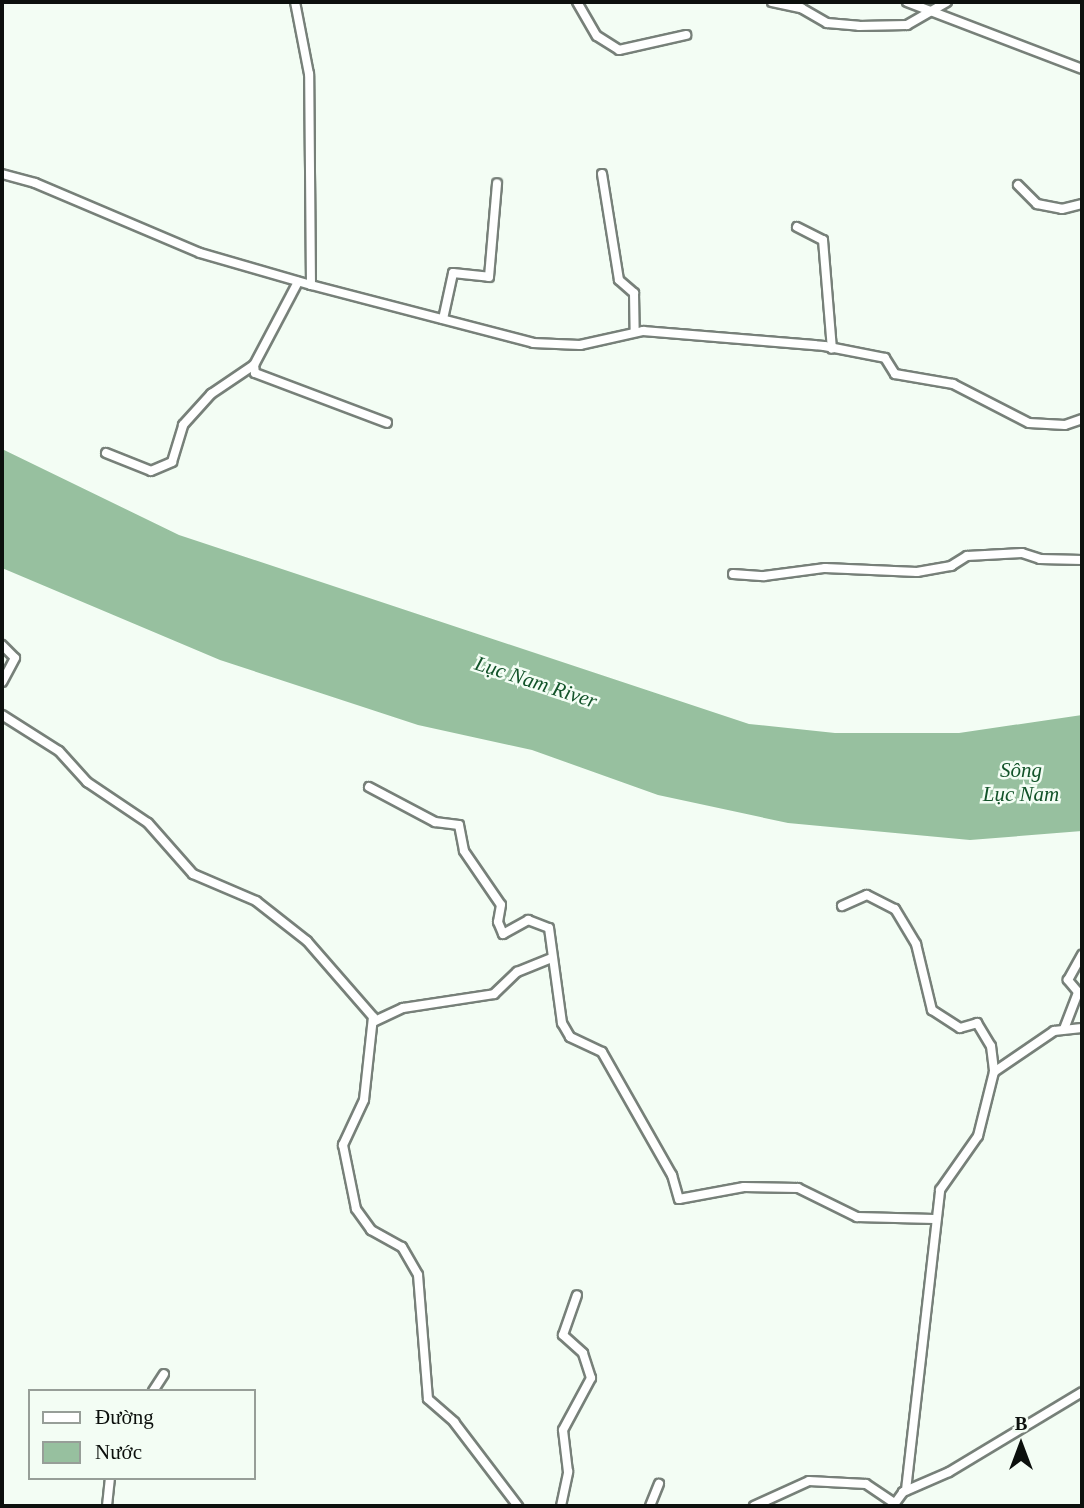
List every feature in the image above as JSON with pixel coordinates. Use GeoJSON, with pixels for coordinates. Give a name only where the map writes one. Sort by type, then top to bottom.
{"type":"FeatureCollection","features":[{"type":"Feature","properties":{"kind":"street"},"geometry":{"type":"LineString","coordinates":[[295,2],[309,74],[311,285]]}},
{"type":"Feature","properties":{"kind":"street"},"geometry":{"type":"LineString","coordinates":[[577,2],[597,36],[619,50],[686,35]]}},
{"type":"Feature","properties":{"kind":"street"},"geometry":{"type":"LineString","coordinates":[[772,2],[801,8],[827,23],[859,26],[907,26],[947,2]]}},
{"type":"Feature","properties":{"kind":"street"},"geometry":{"type":"LineString","coordinates":[[907,2],[1082,69]]}},
{"type":"Feature","properties":{"kind":"street"},"geometry":{"type":"LineString","coordinates":[[2,174],[200,253],[506,338],[556,345],[635,332],[832,349],[885,358],[895,374],[953,384],[1029,423],[1065,425],[1082,419]]}},
{"type":"Feature","properties":{"kind":"street"},"geometry":{"type":"LineString","coordinates":[[602,174],[619,280],[634,293],[635,332]]}},
{"type":"Feature","properties":{"kind":"street"},"geometry":{"type":"LineString","coordinates":[[443,319],[453,273],[489,277],[497,183]]}},
{"type":"Feature","properties":{"kind":"street"},"geometry":{"type":"LineString","coordinates":[[1018,185],[1029,198],[1051,208],[1082,204]]}},
{"type":"Feature","properties":{"kind":"street"},"geometry":{"type":"LineString","coordinates":[[797,227],[823,240],[832,349]]}},
{"type":"Feature","properties":{"kind":"street"},"geometry":{"type":"LineString","coordinates":[[106,453],[144,470],[166,467],[195,410],[254,365],[298,282]]}},
{"type":"Feature","properties":{"kind":"street"},"geometry":{"type":"LineString","coordinates":[[254,365],[255,373],[387,423]]}},
{"type":"Feature","properties":{"kind":"street"},"geometry":{"type":"LineString","coordinates":[[733,574],[764,576],[825,568],[917,572],[951,566],[967,556],[1022,552],[1040,559],[1082,560]]}},
{"type":"Feature","properties":{"kind":"street"},"geometry":{"type":"LineString","coordinates":[[2,645],[15,657],[2,682]]}},
{"type":"Feature","properties":{"kind":"street"},"geometry":{"type":"LineString","coordinates":[[2,715],[59,751],[87,782],[155,829],[193,874],[256,901],[312,945],[375,1021],[364,1100],[343,1145],[356,1209],[370,1230],[402,1247],[418,1275],[428,1399],[454,1422],[518,1506]]}},
{"type":"Feature","properties":{"kind":"street"},"geometry":{"type":"LineString","coordinates":[[369,787],[435,822],[459,825],[464,851],[501,905],[501,932],[508,934],[528,920],[543,924],[551,932],[552,958],[567,1032],[603,1052],[672,1175],[679,1199],[744,1187],[798,1188],[857,1217],[934,1219]]}},
{"type":"Feature","properties":{"kind":"street"},"geometry":{"type":"LineString","coordinates":[[842,906],[867,895],[895,909],[916,944],[932,1010],[960,1028],[977,1023],[991,1046],[994,1072],[982,1129],[943,1183],[934,1219],[906,1490]]}},
{"type":"Feature","properties":{"kind":"street"},"geometry":{"type":"LineString","coordinates":[[1063,1029],[1078,992],[1068,979],[1082,955]]}},
{"type":"Feature","properties":{"kind":"street"},"geometry":{"type":"LineString","coordinates":[[375,1021],[403,1007],[494,994],[517,972],[552,958]]}},
{"type":"Feature","properties":{"kind":"street"},"geometry":{"type":"LineString","coordinates":[[994,1072],[1031,1044],[1063,1029],[1082,1028]]}},
{"type":"Feature","properties":{"kind":"street"},"geometry":{"type":"LineString","coordinates":[[561,1506],[568,1472],[563,1430],[590,1378],[583,1353],[563,1335],[576,1295]]}},
{"type":"Feature","properties":{"kind":"street"},"geometry":{"type":"LineString","coordinates":[[154,1389],[164,1374]]}},
{"type":"Feature","properties":{"kind":"street"},"geometry":{"type":"LineString","coordinates":[[754,1506],[809,1481],[866,1484],[893,1504],[906,1490],[949,1472],[1082,1392]]}},
{"type":"Feature","properties":{"kind":"street"},"geometry":{"type":"LineString","coordinates":[[107,1506],[110,1480]]}},
{"type":"Feature","properties":{"kind":"street"},"geometry":{"type":"LineString","coordinates":[[650,1506],[659,1485]]}},
{"type":"Feature","properties":{"kind":"water","name":"Sông Lục Nam"},"geometry":{"type":"Polygon","coordinates":[[[2,449],[179,535],[749,724],[835,733],[959,733],[1082,715],[1082,831],[970,840],[788,823],[658,795],[532,750],[418,725],[220,660],[2,568],[2,449]]]}},
{"type":"Feature","properties":{"kind":"water label","name":"Lục Nam River"},"geometry":{"type":"Point","coordinates":[536,682]}}]}
